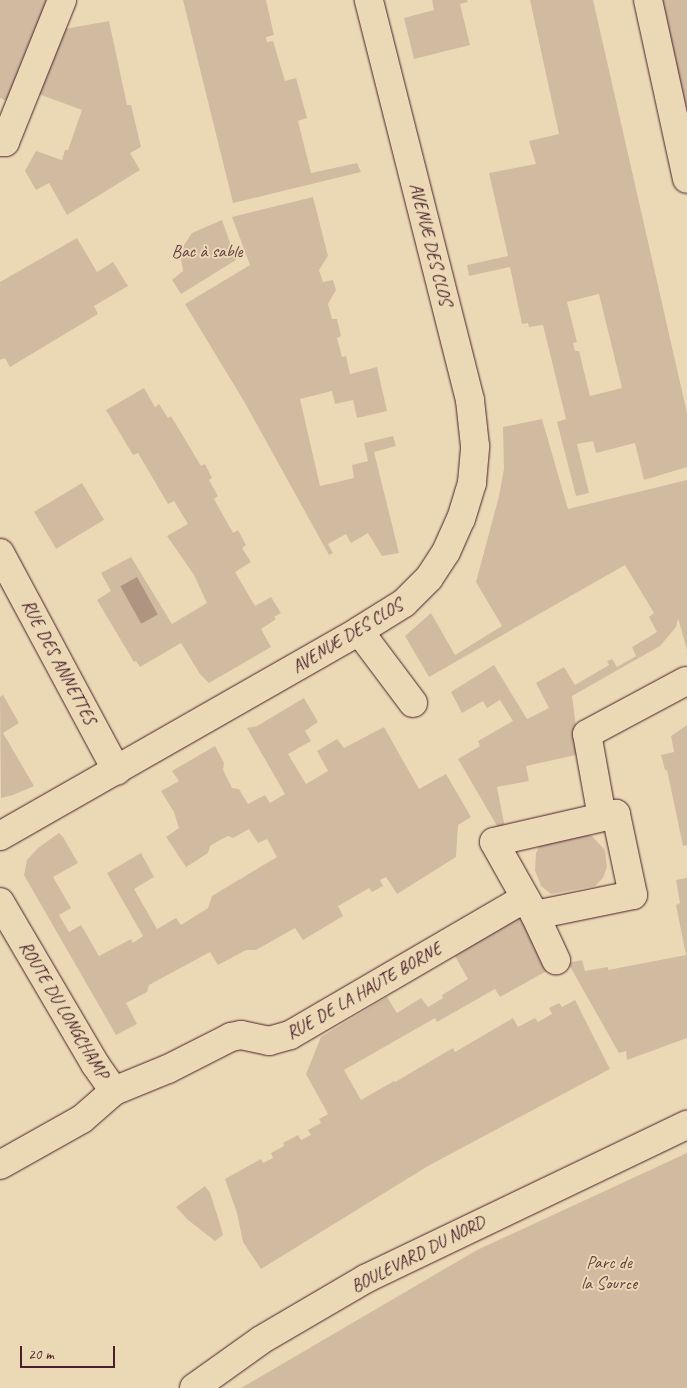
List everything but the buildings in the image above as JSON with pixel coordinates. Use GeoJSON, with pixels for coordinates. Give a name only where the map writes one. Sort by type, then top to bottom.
{"type":"FeatureCollection","features":[{"type":"Feature","properties":{"kind":"street"},"geometry":{"type":"LineString","coordinates":[[0,142],[5,142],[62,0]]}},
{"type":"Feature","properties":{"kind":"street","name":"AVENUE DES CLOS"},"geometry":{"type":"LineString","coordinates":[[0,836],[360,631],[404,603],[429,578],[446,552],[461,519],[472,484],[475,446],[470,400],[370,0]]}},
{"type":"Feature","properties":{"kind":"street"},"geometry":{"type":"LineString","coordinates":[[648,0],[687,179]]}},
{"type":"Feature","properties":{"kind":"street","name":"RUE DES ANNETTES"},"geometry":{"type":"LineString","coordinates":[[0,553],[117,770]]}},
{"type":"Feature","properties":{"kind":"street"},"geometry":{"type":"LineString","coordinates":[[360,631],[412,702]]}},
{"type":"Feature","properties":{"kind":"street"},"geometry":{"type":"LineString","coordinates":[[556,960],[530,906],[494,842],[602,817],[587,734],[686,681]]}},
{"type":"Feature","properties":{"kind":"street","name":"RUE DE LA HAUTE BORNE"},"geometry":{"type":"LineString","coordinates":[[0,1165],[82,1119],[114,1091],[168,1069],[230,1037],[241,1035],[269,1041],[290,1035],[530,906],[633,895],[616,814],[602,817]]}},
{"type":"Feature","properties":{"kind":"street","name":"ROUTE DU LONGCHAMP"},"geometry":{"type":"LineString","coordinates":[[0,902],[65,1014],[114,1091]]}},
{"type":"Feature","properties":{"kind":"street","name":"BOULEVARD DU NORD"},"geometry":{"type":"LineString","coordinates":[[654,1139],[687,1117]]}},
{"type":"Feature","properties":{"kind":"street","name":"BOULEVARD DU NORD"},"geometry":{"type":"LineString","coordinates":[[194,1388],[261,1340],[367,1278],[654,1139],[687,1125]]}},
{"type":"Feature","properties":{"kind":"green space"},"geometry":{"type":"Polygon","coordinates":[[[0,0],[48,0],[10,102],[0,98],[0,0]]]}},
{"type":"Feature","properties":{"kind":"green space"},"geometry":{"type":"Polygon","coordinates":[[[183,0],[266,0],[274,35],[266,37],[267,42],[273,41],[285,81],[296,78],[307,118],[298,121],[311,173],[357,163],[361,172],[233,203],[183,0]]]}},
{"type":"Feature","properties":{"kind":"green space"},"geometry":{"type":"Polygon","coordinates":[[[432,0],[467,0],[468,2],[460,4],[470,45],[414,59],[404,18],[434,10],[432,0]]]}},
{"type":"Feature","properties":{"kind":"green space"},"geometry":{"type":"Polygon","coordinates":[[[530,0],[593,0],[687,413],[687,467],[644,480],[635,443],[596,453],[593,441],[577,444],[589,493],[576,496],[557,422],[566,419],[543,325],[529,327],[528,323],[522,324],[510,267],[469,276],[467,265],[508,256],[489,173],[536,164],[529,141],[559,134],[530,0]],[[599,294],[567,302],[577,342],[573,343],[575,351],[579,351],[590,396],[622,388],[599,294]]]}},
{"type":"Feature","properties":{"kind":"green space"},"geometry":{"type":"Polygon","coordinates":[[[659,0],[687,0],[687,129],[659,0]]]}},
{"type":"Feature","properties":{"kind":"green space"},"geometry":{"type":"Polygon","coordinates":[[[109,21],[127,105],[131,105],[141,147],[130,153],[140,170],[67,215],[49,183],[36,190],[25,171],[36,151],[62,160],[65,150],[68,150],[82,110],[36,93],[59,30],[109,21]]]}},
{"type":"Feature","properties":{"kind":"green space"},"geometry":{"type":"Polygon","coordinates":[[[313,197],[328,256],[319,270],[323,282],[333,280],[336,290],[328,304],[332,319],[337,319],[341,336],[337,338],[342,357],[346,356],[350,374],[377,367],[387,411],[357,418],[353,400],[335,404],[332,391],[300,399],[320,486],[354,478],[352,465],[368,461],[364,443],[393,436],[396,446],[374,452],[399,553],[382,556],[368,533],[351,543],[346,534],[328,544],[333,553],[329,555],[245,403],[185,304],[250,265],[232,217],[313,197]]]}},
{"type":"Feature","properties":{"kind":"green space","name":"Bac à sable"},"geometry":{"type":"Polygon","coordinates":[[[222,220],[236,260],[181,294],[172,280],[183,271],[181,259],[184,245],[192,233],[222,220]]]}},
{"type":"Feature","properties":{"kind":"green space"},"geometry":{"type":"Polygon","coordinates":[[[77,238],[97,272],[113,262],[128,286],[94,306],[98,314],[10,367],[5,358],[0,360],[0,282],[77,238]]]}},
{"type":"Feature","properties":{"kind":"green space"},"geometry":{"type":"Polygon","coordinates":[[[144,388],[155,407],[159,404],[168,418],[171,416],[201,466],[205,464],[212,478],[209,480],[218,496],[214,499],[233,533],[238,530],[246,545],[242,548],[251,562],[235,572],[255,606],[271,597],[281,613],[274,617],[276,619],[261,629],[271,647],[209,683],[200,674],[181,643],[140,667],[136,661],[134,662],[97,600],[111,591],[101,573],[131,557],[172,624],[207,603],[194,575],[167,536],[188,524],[174,501],[168,504],[138,453],[133,455],[106,410],[144,388]]]}},
{"type":"Feature","properties":{"kind":"green space"},"geometry":{"type":"Polygon","coordinates":[[[542,419],[568,509],[687,480],[687,650],[678,618],[676,627],[660,646],[572,696],[586,803],[576,755],[526,766],[529,781],[497,787],[505,828],[500,831],[458,759],[480,746],[478,741],[513,721],[500,700],[487,708],[483,701],[462,713],[451,692],[494,665],[527,719],[549,708],[536,683],[564,667],[575,685],[609,665],[607,661],[612,659],[617,667],[636,656],[632,647],[657,632],[649,617],[654,613],[625,565],[429,677],[405,636],[431,613],[455,655],[502,626],[476,582],[499,496],[504,469],[503,427],[542,419]]]}},
{"type":"Feature","properties":{"kind":"green space"},"geometry":{"type":"Polygon","coordinates":[[[82,483],[104,520],[56,549],[34,512],[82,483]]]}},
{"type":"Feature","properties":{"kind":"green space"},"geometry":{"type":"Polygon","coordinates":[[[3,695],[19,723],[3,733],[34,786],[1,798],[0,697],[3,695]]]}},
{"type":"Feature","properties":{"kind":"green space"},"geometry":{"type":"Polygon","coordinates":[[[304,698],[318,722],[305,731],[311,741],[288,754],[306,784],[328,771],[317,751],[337,739],[344,748],[384,727],[419,789],[446,774],[471,817],[458,825],[456,857],[397,894],[386,877],[380,880],[383,886],[372,892],[369,888],[338,906],[343,916],[303,940],[295,928],[256,950],[246,950],[218,965],[210,952],[149,985],[147,992],[126,1003],[137,1024],[116,1035],[24,875],[27,860],[38,848],[59,833],[63,837],[78,863],[53,877],[71,908],[59,915],[69,932],[81,925],[99,956],[131,939],[133,943],[143,936],[107,873],[141,853],[154,877],[134,889],[157,929],[176,918],[181,925],[208,908],[212,896],[277,857],[267,839],[258,843],[249,829],[233,838],[228,836],[210,846],[208,853],[186,867],[166,837],[179,828],[174,812],[161,791],[179,781],[172,771],[215,746],[224,763],[223,770],[232,788],[239,789],[248,804],[265,795],[270,803],[285,794],[247,728],[257,726],[304,698]]]}},
{"type":"Feature","properties":{"kind":"green space"},"geometry":{"type":"Polygon","coordinates":[[[687,725],[687,845],[683,846],[667,770],[665,770],[661,755],[674,752],[671,736],[687,725]]]}},
{"type":"Feature","properties":{"kind":"green space"},"geometry":{"type":"Polygon","coordinates":[[[584,834],[592,836],[605,850],[607,867],[603,878],[595,886],[551,894],[541,886],[535,870],[536,853],[541,843],[584,834]]]}},
{"type":"Feature","properties":{"kind":"green space"},"geometry":{"type":"Polygon","coordinates":[[[687,878],[687,1038],[627,1060],[626,1051],[619,1053],[568,963],[582,960],[585,971],[608,967],[608,970],[686,955],[676,905],[680,903],[676,880],[687,878]]]}},
{"type":"Feature","properties":{"kind":"green space"},"geometry":{"type":"Polygon","coordinates":[[[518,917],[524,921],[554,967],[500,997],[495,989],[437,1022],[435,1018],[344,1070],[361,1100],[453,1048],[455,1052],[513,1018],[518,1027],[535,1018],[538,1022],[552,1014],[549,1008],[559,1003],[562,1007],[575,1000],[610,1069],[428,1166],[261,1269],[243,1242],[237,1213],[225,1179],[261,1159],[263,1163],[273,1158],[271,1153],[284,1146],[283,1143],[298,1135],[301,1140],[311,1135],[308,1130],[321,1123],[319,1119],[328,1114],[306,1074],[321,1037],[387,997],[397,1013],[421,998],[428,1007],[443,998],[442,995],[468,979],[455,956],[518,917]]]}},
{"type":"Feature","properties":{"kind":"green space","name":"Parc de la Source"},"geometry":{"type":"Polygon","coordinates":[[[687,1153],[687,1388],[241,1388],[477,1250],[687,1153]]]}},
{"type":"Feature","properties":{"kind":"green space"},"geometry":{"type":"Polygon","coordinates":[[[205,1186],[210,1193],[223,1235],[215,1241],[188,1220],[176,1207],[205,1186]]]}},
{"type":"Feature","properties":{"kind":"shaded area"},"geometry":{"type":"Polygon","coordinates":[[[137,577],[158,615],[141,624],[120,586],[137,577]]]}}]}
